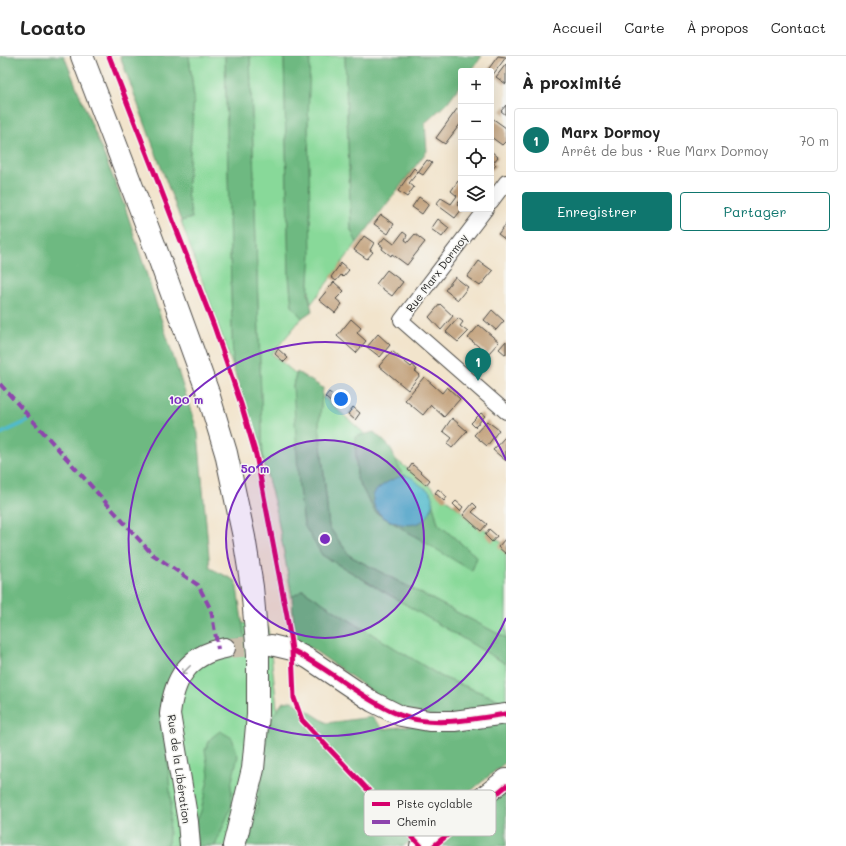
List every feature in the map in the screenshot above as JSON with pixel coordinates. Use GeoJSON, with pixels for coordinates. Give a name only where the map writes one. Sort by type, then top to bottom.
{"type":"FeatureCollection","features":[{"type":"Feature","properties":{"kind":"main road"},"geometry":{"type":"LineString","coordinates":[[82,56],[155,247],[207,390],[226,453],[244,537],[252,587],[258,654],[258,715],[253,769],[234,846]]}},
{"type":"Feature","properties":{"kind":"main road"},"geometry":{"type":"LineString","coordinates":[[271,645],[292,650],[310,659],[373,702],[401,716],[429,721],[454,721],[506,714]]}},
{"type":"Feature","properties":{"kind":"main road","name":"Rue de la Libération"},"geometry":{"type":"LineString","coordinates":[[190,846],[188,822],[170,714],[172,696],[177,682],[183,672],[207,654],[226,648]]}},
{"type":"Feature","properties":{"kind":"main road"},"geometry":{"type":"LineString","coordinates":[[492,790],[506,779]]}},
{"type":"Feature","properties":{"kind":"main road"},"geometry":{"type":"LineString","coordinates":[[420,846],[433,836]]}},
{"type":"Feature","properties":{"kind":"street"},"geometry":{"type":"LineString","coordinates":[[494,198],[506,182]]}},
{"type":"Feature","properties":{"kind":"street","name":"Rue Marx Dormoy"},"geometry":{"type":"LineString","coordinates":[[484,212],[401,320],[506,412]]}},
{"type":"Feature","properties":{"kind":"green space"},"geometry":{"type":"Polygon","coordinates":[[[0,56],[64,56],[125,207],[198,433],[210,568],[236,581],[245,639],[205,648],[164,711],[171,804],[168,846],[0,846],[0,56]]]}},
{"type":"Feature","properties":{"kind":"green space"},"geometry":{"type":"Polygon","coordinates":[[[120,56],[189,56],[194,98],[187,193],[192,218],[181,221],[120,56]]]}},
{"type":"Feature","properties":{"kind":"green space"},"geometry":{"type":"Polygon","coordinates":[[[189,56],[225,56],[233,367],[181,221],[192,218],[187,193],[194,98],[189,56]]]}},
{"type":"Feature","properties":{"kind":"green space"},"geometry":{"type":"Polygon","coordinates":[[[225,56],[250,56],[263,460],[233,367],[225,56]]]}},
{"type":"Feature","properties":{"kind":"green space"},"geometry":{"type":"Polygon","coordinates":[[[250,56],[284,56],[289,276],[292,306],[302,318],[272,354],[296,374],[293,386],[322,555],[506,664],[506,704],[501,705],[502,701],[442,677],[303,590],[292,597],[276,509],[263,460],[250,56]]]}},
{"type":"Feature","properties":{"kind":"green space"},"geometry":{"type":"Polygon","coordinates":[[[284,56],[310,56],[308,124],[311,254],[308,293],[312,311],[302,318],[292,306],[289,276],[284,56]]]}},
{"type":"Feature","properties":{"kind":"green space"},"geometry":{"type":"Polygon","coordinates":[[[310,56],[345,56],[351,230],[357,243],[311,304],[309,289],[310,248],[308,125],[310,56]]]}},
{"type":"Feature","properties":{"kind":"green space"},"geometry":{"type":"Polygon","coordinates":[[[345,56],[482,56],[473,68],[458,68],[458,88],[447,103],[425,123],[427,151],[357,243],[351,230],[345,56]]]}},
{"type":"Feature","properties":{"kind":"green space"},"geometry":{"type":"Polygon","coordinates":[[[297,372],[323,388],[319,424],[329,527],[350,556],[506,638],[506,664],[322,555],[304,525],[299,489],[293,386],[297,372]]]}},
{"type":"Feature","properties":{"kind":"green space"},"geometry":{"type":"Polygon","coordinates":[[[322,396],[365,434],[355,437],[375,512],[472,570],[477,557],[438,524],[432,501],[403,477],[395,459],[506,546],[506,638],[350,556],[329,527],[319,424],[322,396]]]}},
{"type":"Feature","properties":{"kind":"green space"},"geometry":{"type":"Polygon","coordinates":[[[374,432],[390,447],[403,477],[432,501],[438,524],[477,557],[472,571],[375,512],[357,479],[355,437],[374,432]]]}},
{"type":"Feature","properties":{"kind":"green space"},"geometry":{"type":"Polygon","coordinates":[[[303,590],[442,677],[502,701],[498,712],[435,717],[394,707],[311,648],[295,645],[292,597],[303,590]]]}},
{"type":"Feature","properties":{"kind":"green space"},"geometry":{"type":"Polygon","coordinates":[[[237,622],[268,627],[278,716],[257,846],[163,846],[158,735],[196,638],[237,622]]]}},
{"type":"Feature","properties":{"kind":"green space"},"geometry":{"type":"Polygon","coordinates":[[[292,701],[327,723],[372,717],[383,729],[425,724],[506,720],[506,762],[472,790],[364,790],[364,836],[416,836],[404,846],[247,846],[257,810],[269,721],[283,702],[292,701]]]}},
{"type":"Feature","properties":{"kind":"green space"},"geometry":{"type":"Polygon","coordinates":[[[220,731],[232,738],[238,756],[231,785],[232,805],[215,846],[196,846],[195,825],[201,811],[209,775],[205,750],[211,738],[220,731]]]}},
{"type":"Feature","properties":{"kind":"green space"},"geometry":{"type":"Polygon","coordinates":[[[506,790],[506,846],[439,846],[451,836],[496,836],[496,798],[506,790]]]}},
{"type":"Feature","properties":{"kind":"water"},"geometry":{"type":"Polygon","coordinates":[[[404,475],[409,476],[429,491],[433,498],[430,513],[426,519],[406,525],[391,521],[381,515],[374,504],[373,499],[375,491],[388,482],[404,475]]]}},
{"type":"Feature","properties":{"kind":"building"},"geometry":{"type":"Polygon","coordinates":[[[498,56],[506,57],[494,73],[494,68],[489,68],[498,56]]]}},
{"type":"Feature","properties":{"kind":"building"},"geometry":{"type":"Polygon","coordinates":[[[506,64],[506,84],[496,77],[506,64]]]}},
{"type":"Feature","properties":{"kind":"building"},"geometry":{"type":"Polygon","coordinates":[[[506,105],[506,115],[501,111],[506,105]]]}},
{"type":"Feature","properties":{"kind":"building"},"geometry":{"type":"Polygon","coordinates":[[[457,109],[458,110],[458,127],[445,144],[436,138],[457,109]]]}},
{"type":"Feature","properties":{"kind":"building"},"geometry":{"type":"Polygon","coordinates":[[[494,119],[506,128],[506,141],[502,145],[494,139],[494,119]]]}},
{"type":"Feature","properties":{"kind":"building"},"geometry":{"type":"Polygon","coordinates":[[[494,154],[498,157],[494,162],[494,154]]]}},
{"type":"Feature","properties":{"kind":"building"},"geometry":{"type":"Polygon","coordinates":[[[427,160],[432,163],[423,175],[418,172],[427,160]]]}},
{"type":"Feature","properties":{"kind":"building"},"geometry":{"type":"Polygon","coordinates":[[[414,168],[418,172],[409,183],[414,187],[407,197],[398,191],[414,168]]]}},
{"type":"Feature","properties":{"kind":"building"},"geometry":{"type":"Polygon","coordinates":[[[458,181],[457,205],[458,212],[460,212],[455,218],[436,204],[441,198],[451,204],[457,196],[451,191],[458,181]]]}},
{"type":"Feature","properties":{"kind":"building"},"geometry":{"type":"Polygon","coordinates":[[[419,197],[429,204],[422,214],[412,207],[419,197]]]}},
{"type":"Feature","properties":{"kind":"building"},"geometry":{"type":"Polygon","coordinates":[[[381,215],[394,224],[388,234],[374,224],[381,215]]]}},
{"type":"Feature","properties":{"kind":"building"},"geometry":{"type":"Polygon","coordinates":[[[438,219],[449,228],[442,237],[431,229],[438,219]]]}},
{"type":"Feature","properties":{"kind":"building"},"geometry":{"type":"Polygon","coordinates":[[[506,224],[506,240],[498,234],[506,224]]]}},
{"type":"Feature","properties":{"kind":"building"},"geometry":{"type":"Polygon","coordinates":[[[403,232],[407,235],[405,240],[408,242],[415,234],[425,242],[407,265],[392,254],[391,256],[382,249],[383,247],[379,244],[385,237],[394,244],[403,232]]]}},
{"type":"Feature","properties":{"kind":"building"},"geometry":{"type":"Polygon","coordinates":[[[364,236],[374,243],[370,250],[373,252],[367,259],[354,250],[364,236]]]}},
{"type":"Feature","properties":{"kind":"building"},"geometry":{"type":"Polygon","coordinates":[[[479,261],[493,271],[480,286],[467,277],[479,261]]]}},
{"type":"Feature","properties":{"kind":"building"},"geometry":{"type":"Polygon","coordinates":[[[341,263],[349,270],[343,277],[341,275],[336,281],[331,277],[341,263]]]}},
{"type":"Feature","properties":{"kind":"building"},"geometry":{"type":"Polygon","coordinates":[[[387,270],[403,282],[392,296],[376,284],[387,270]]]}},
{"type":"Feature","properties":{"kind":"building"},"geometry":{"type":"Polygon","coordinates":[[[455,277],[468,287],[458,300],[445,290],[455,277]]]}},
{"type":"Feature","properties":{"kind":"building"},"geometry":{"type":"Polygon","coordinates":[[[334,282],[344,291],[336,299],[342,304],[335,313],[319,300],[334,282]]]}},
{"type":"Feature","properties":{"kind":"building"},"geometry":{"type":"Polygon","coordinates":[[[440,304],[453,316],[441,330],[429,317],[440,304]]]}},
{"type":"Feature","properties":{"kind":"building"},"geometry":{"type":"Polygon","coordinates":[[[492,310],[504,321],[496,330],[484,320],[492,310]]]}},
{"type":"Feature","properties":{"kind":"building"},"geometry":{"type":"Polygon","coordinates":[[[458,318],[463,322],[460,326],[468,332],[458,342],[446,332],[458,318]]]}},
{"type":"Feature","properties":{"kind":"building"},"geometry":{"type":"Polygon","coordinates":[[[351,319],[361,328],[357,333],[366,341],[356,353],[337,336],[351,319]]]}},
{"type":"Feature","properties":{"kind":"building"},"geometry":{"type":"Polygon","coordinates":[[[479,325],[499,342],[488,354],[468,338],[479,325]]]}},
{"type":"Feature","properties":{"kind":"building"},"geometry":{"type":"Polygon","coordinates":[[[378,334],[390,345],[380,357],[367,347],[378,334]]]}},
{"type":"Feature","properties":{"kind":"building"},"geometry":{"type":"Polygon","coordinates":[[[506,341],[506,355],[499,349],[506,341]]]}},
{"type":"Feature","properties":{"kind":"building"},"geometry":{"type":"Polygon","coordinates":[[[278,349],[288,358],[284,362],[275,354],[278,349]]]}},
{"type":"Feature","properties":{"kind":"building"},"geometry":{"type":"Polygon","coordinates":[[[392,351],[411,367],[413,365],[417,370],[415,371],[420,375],[408,390],[379,366],[392,351]]]}},
{"type":"Feature","properties":{"kind":"building"},"geometry":{"type":"Polygon","coordinates":[[[424,377],[442,393],[447,387],[460,399],[444,417],[431,405],[423,415],[405,400],[424,377]]]}},
{"type":"Feature","properties":{"kind":"building"},"geometry":{"type":"Polygon","coordinates":[[[329,392],[341,402],[337,408],[325,397],[329,392]]]}},
{"type":"Feature","properties":{"kind":"building"},"geometry":{"type":"Polygon","coordinates":[[[353,407],[360,413],[355,420],[348,414],[353,407]]]}},
{"type":"Feature","properties":{"kind":"building"},"geometry":{"type":"Polygon","coordinates":[[[481,413],[485,416],[475,427],[471,423],[481,413]]]}},
{"type":"Feature","properties":{"kind":"building"},"geometry":{"type":"Polygon","coordinates":[[[452,418],[467,431],[452,448],[447,444],[452,438],[443,431],[452,418]]]}},
{"type":"Feature","properties":{"kind":"building"},"geometry":{"type":"Polygon","coordinates":[[[487,421],[499,430],[487,446],[474,435],[487,421]]]}},
{"type":"Feature","properties":{"kind":"building"},"geometry":{"type":"Polygon","coordinates":[[[505,437],[506,438],[506,461],[493,450],[505,437]]]}},
{"type":"Feature","properties":{"kind":"building"},"geometry":{"type":"Polygon","coordinates":[[[412,464],[430,480],[426,485],[408,470],[412,464]]]}},
{"type":"Feature","properties":{"kind":"building"},"geometry":{"type":"Polygon","coordinates":[[[438,489],[447,497],[444,501],[435,493],[438,489]]]}},
{"type":"Feature","properties":{"kind":"building"},"geometry":{"type":"Polygon","coordinates":[[[456,501],[463,507],[460,511],[453,504],[456,501]]]}},
{"type":"Feature","properties":{"kind":"building"},"geometry":{"type":"Polygon","coordinates":[[[473,503],[477,507],[472,512],[487,524],[481,531],[463,515],[473,503]]]}},
{"type":"Feature","properties":{"kind":"building"},"geometry":{"type":"Polygon","coordinates":[[[489,529],[497,536],[492,542],[485,535],[489,529]]]}},
{"type":"Feature","properties":{"kind":"building"},"geometry":{"type":"Polygon","coordinates":[[[506,538],[506,554],[498,547],[506,538]]]}},
{"type":"Feature","properties":{"kind":"waterway"},"geometry":{"type":"LineString","coordinates":[[0,434],[28,421]]}},
{"type":"Feature","properties":{"kind":"tunnel"},"geometry":{"type":"LineString","coordinates":[[225,648],[271,645]]}},
{"type":"Feature","properties":{"kind":"marked path"},"geometry":{"type":"LineString","coordinates":[[0,384],[152,554],[198,585],[211,610],[218,649]]}},
{"type":"Feature","properties":{"kind":"cycle path"},"geometry":{"type":"LineString","coordinates":[[109,56],[214,326],[241,404],[256,455],[287,616],[292,650],[294,698],[302,720],[368,790]]}},
{"type":"Feature","properties":{"kind":"cycle path"},"geometry":{"type":"LineString","coordinates":[[292,650],[372,701],[400,715],[412,719],[439,722],[506,714]]}},
{"type":"Feature","properties":{"kind":"cycle path"},"geometry":{"type":"LineString","coordinates":[[496,794],[506,786]]}},
{"type":"Feature","properties":{"kind":"cycle path"},"geometry":{"type":"LineString","coordinates":[[412,836],[421,846]]}},
{"type":"Feature","properties":{"kind":"cycle path"},"geometry":{"type":"LineString","coordinates":[[434,846],[446,836]]}},
{"type":"Feature","properties":{"kind":"place","name":"Marx Dormoy"},"geometry":{"type":"Point","coordinates":[478,381]}}]}
